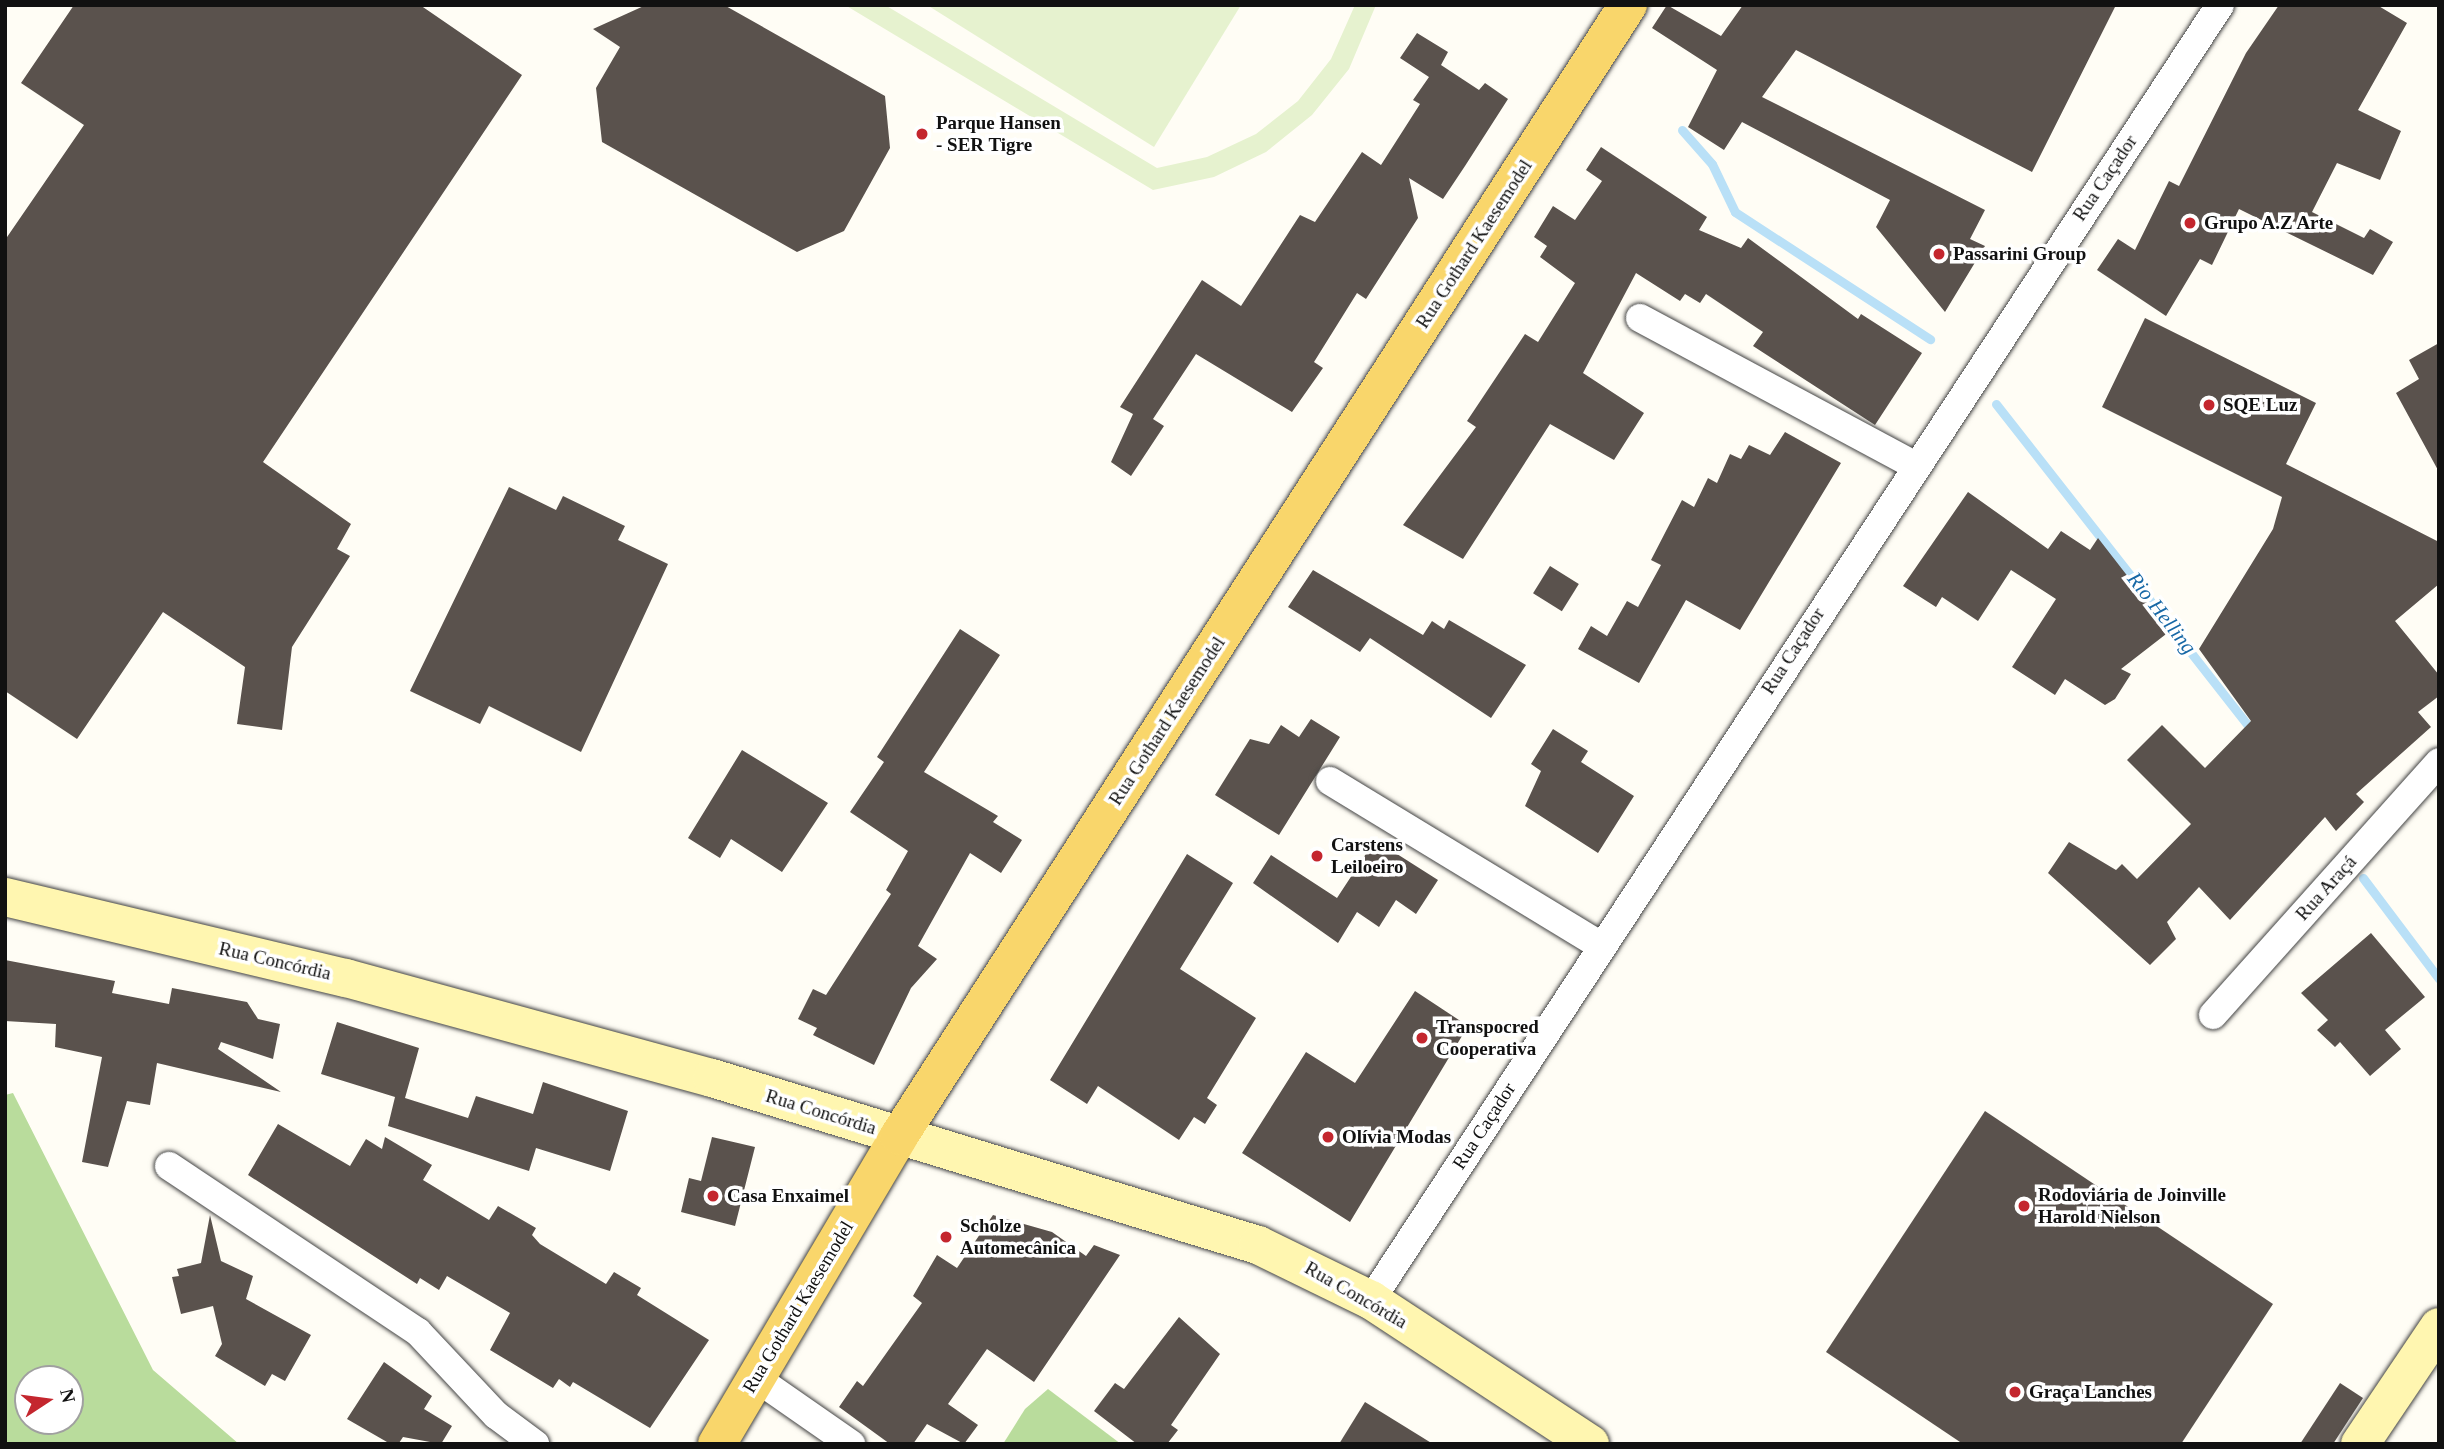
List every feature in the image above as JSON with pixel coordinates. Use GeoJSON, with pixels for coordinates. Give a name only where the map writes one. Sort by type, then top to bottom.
{"type":"FeatureCollection","features":[{"type":"Feature","properties":{"kind":"main road","name":"Rua Gothard Kaesemodel"},"geometry":{"type":"LineString","coordinates":[[717,1444],[899,1136],[1628,5]]}},
{"type":"Feature","properties":{"kind":"street","name":"Rua Caçador"},"geometry":{"type":"LineString","coordinates":[[1371,1300],[1914,465],[2220,5]]}},
{"type":"Feature","properties":{"kind":"street"},"geometry":{"type":"LineString","coordinates":[[1640,318],[1914,465]]}},
{"type":"Feature","properties":{"kind":"street","name":"Rua Araçá"},"geometry":{"type":"LineString","coordinates":[[2213,1014],[2439,762]]}},
{"type":"Feature","properties":{"kind":"street"},"geometry":{"type":"LineString","coordinates":[[1331,781],[1601,946]]}},
{"type":"Feature","properties":{"kind":"street","name":"Rua Concórdia"},"geometry":{"type":"LineString","coordinates":[[5,897],[412,995],[899,1136],[1258,1245],[1371,1300],[1590,1444]]}},
{"type":"Feature","properties":{"kind":"street"},"geometry":{"type":"LineString","coordinates":[[169,1166],[418,1332],[516,1434],[535,1444]]}},
{"type":"Feature","properties":{"kind":"street"},"geometry":{"type":"LineString","coordinates":[[2360,1444],[2439,1326]]}},
{"type":"Feature","properties":{"kind":"street"},"geometry":{"type":"LineString","coordinates":[[756,1378],[851,1444]]}},
{"type":"Feature","properties":{"kind":"green space"},"geometry":{"type":"Polygon","coordinates":[[[845,5],[885,5],[1157,168],[1207,157],[1256,134],[1298,101],[1331,59],[1355,5],[1376,5],[1349,69],[1312,115],[1266,152],[1214,177],[1153,190],[845,5]]]}},
{"type":"Feature","properties":{"kind":"green space"},"geometry":{"type":"Polygon","coordinates":[[[927,5],[1241,5],[1154,147],[927,5]]]}},
{"type":"Feature","properties":{"kind":"green space"},"geometry":{"type":"Polygon","coordinates":[[[13,1093],[153,1370],[239,1444],[5,1444],[5,1095],[13,1093]]]}},
{"type":"Feature","properties":{"kind":"green space"},"geometry":{"type":"Polygon","coordinates":[[[1048,1389],[1121,1444],[1003,1444],[1025,1409],[1048,1389]]]}},
{"type":"Feature","properties":{"kind":"building"},"geometry":{"type":"Polygon","coordinates":[[[74,5],[420,5],[522,75],[263,462],[351,524],[337,549],[350,556],[292,647],[282,730],[237,724],[245,667],[163,612],[77,739],[5,691],[5,240],[84,125],[21,83],[74,5]]]}},
{"type":"Feature","properties":{"kind":"building"},"geometry":{"type":"Polygon","coordinates":[[[646,5],[724,5],[885,96],[890,148],[844,231],[797,252],[602,142],[596,88],[620,47],[593,29],[646,5]]]}},
{"type":"Feature","properties":{"kind":"building"},"geometry":{"type":"Polygon","coordinates":[[[1667,5],[1721,36],[1743,5],[2116,5],[2032,172],[1796,50],[1762,97],[1985,210],[1970,239],[1985,246],[1945,312],[1876,227],[1890,200],[1742,122],[1724,150],[1688,127],[1717,70],[1652,28],[1667,5]]]}},
{"type":"Feature","properties":{"kind":"building"},"geometry":{"type":"Polygon","coordinates":[[[2279,5],[2377,5],[2407,23],[2358,110],[2401,131],[2380,180],[2337,163],[2312,212],[2364,238],[2370,229],[2393,242],[2373,275],[2239,209],[2212,265],[2200,259],[2166,316],[2097,270],[2118,239],[2135,250],[2169,181],[2179,186],[2246,53],[2279,5]]]}},
{"type":"Feature","properties":{"kind":"building"},"geometry":{"type":"Polygon","coordinates":[[[1417,33],[1448,52],[1441,65],[1479,90],[1485,83],[1508,99],[1465,166],[1443,199],[1409,178],[1418,218],[1366,299],[1357,293],[1314,362],[1323,368],[1292,412],[1196,354],[1153,419],[1164,426],[1131,476],[1111,462],[1133,414],[1120,407],[1202,280],[1241,306],[1300,215],[1315,222],[1362,152],[1381,165],[1420,104],[1413,100],[1429,77],[1400,58],[1417,33]]]}},
{"type":"Feature","properties":{"kind":"building"},"geometry":{"type":"Polygon","coordinates":[[[1601,147],[1707,217],[1699,230],[1741,248],[1748,238],[1858,319],[1861,314],[1922,353],[1875,425],[1753,346],[1763,332],[1706,294],[1700,303],[1685,294],[1680,301],[1636,273],[1583,373],[1644,413],[1614,460],[1550,424],[1463,559],[1403,525],[1476,427],[1467,421],[1525,334],[1538,342],[1575,283],[1540,257],[1547,246],[1534,237],[1553,206],[1575,220],[1602,181],[1586,170],[1601,147]]]}},
{"type":"Feature","properties":{"kind":"building"},"geometry":{"type":"Polygon","coordinates":[[[2145,318],[2316,403],[2286,464],[2439,542],[2439,584],[2395,621],[2439,675],[2439,696],[2418,712],[2431,727],[2356,794],[2364,802],[2336,831],[2325,817],[2230,920],[2199,887],[2167,922],[2176,939],[2150,965],[2048,873],[2069,842],[2116,870],[2122,864],[2137,879],[2191,824],[2127,760],[2162,725],[2205,768],[2251,721],[2199,649],[2273,529],[2282,497],[2102,407],[2145,318]]]}},
{"type":"Feature","properties":{"kind":"building"},"geometry":{"type":"Polygon","coordinates":[[[2439,343],[2439,472],[2396,393],[2419,379],[2409,360],[2439,343]]]}},
{"type":"Feature","properties":{"kind":"building"},"geometry":{"type":"Polygon","coordinates":[[[1785,432],[1841,463],[1740,630],[1686,600],[1639,683],[1578,649],[1591,626],[1607,636],[1627,601],[1638,607],[1661,565],[1651,560],[1682,500],[1694,507],[1708,478],[1717,483],[1730,454],[1741,459],[1749,445],[1770,455],[1785,432]]]}},
{"type":"Feature","properties":{"kind":"building"},"geometry":{"type":"Polygon","coordinates":[[[509,487],[556,510],[563,496],[625,526],[618,540],[668,564],[581,752],[489,706],[480,724],[410,691],[509,487]]]}},
{"type":"Feature","properties":{"kind":"building"},"geometry":{"type":"Polygon","coordinates":[[[1968,492],[2048,549],[2061,531],[2090,550],[2098,538],[2170,631],[2121,669],[2131,674],[2115,699],[2105,705],[2065,679],[2055,695],[2012,667],[2056,599],[2011,570],[1978,621],[1942,597],[1936,607],[1903,586],[1968,492]]]}},
{"type":"Feature","properties":{"kind":"building"},"geometry":{"type":"Polygon","coordinates":[[[1550,566],[1579,584],[1562,611],[1533,593],[1550,566]]]}},
{"type":"Feature","properties":{"kind":"building"},"geometry":{"type":"Polygon","coordinates":[[[1313,570],[1423,635],[1432,621],[1444,629],[1449,620],[1526,665],[1491,718],[1370,638],[1360,652],[1288,607],[1313,570]]]}},
{"type":"Feature","properties":{"kind":"building"},"geometry":{"type":"Polygon","coordinates":[[[960,629],[1000,655],[924,772],[998,816],[993,822],[1022,840],[1001,873],[970,853],[918,946],[937,959],[911,988],[874,1065],[813,1035],[817,1028],[798,1019],[813,989],[826,995],[891,894],[886,890],[908,851],[850,812],[884,762],[877,757],[960,629]]]}},
{"type":"Feature","properties":{"kind":"building"},"geometry":{"type":"Polygon","coordinates":[[[1311,719],[1340,737],[1279,835],[1215,795],[1250,739],[1269,744],[1281,725],[1299,737],[1311,719]]]}},
{"type":"Feature","properties":{"kind":"building"},"geometry":{"type":"Polygon","coordinates":[[[1553,729],[1588,751],[1581,762],[1634,796],[1598,853],[1525,806],[1541,771],[1531,764],[1553,729]]]}},
{"type":"Feature","properties":{"kind":"building"},"geometry":{"type":"Polygon","coordinates":[[[742,750],[828,803],[782,872],[731,839],[720,858],[688,838],[742,750]]]}},
{"type":"Feature","properties":{"kind":"building"},"geometry":{"type":"Polygon","coordinates":[[[1375,840],[1438,880],[1416,914],[1396,900],[1379,927],[1357,912],[1338,943],[1253,883],[1271,855],[1337,898],[1375,840]]]}},
{"type":"Feature","properties":{"kind":"building"},"geometry":{"type":"Polygon","coordinates":[[[1187,854],[1233,883],[1180,969],[1256,1018],[1207,1098],[1217,1105],[1205,1124],[1194,1117],[1179,1140],[1098,1086],[1087,1104],[1050,1080],[1187,854]]]}},
{"type":"Feature","properties":{"kind":"building"},"geometry":{"type":"Polygon","coordinates":[[[2371,933],[2425,997],[2385,1030],[2401,1049],[2370,1076],[2340,1042],[2335,1047],[2317,1030],[2328,1020],[2301,993],[2371,933]]]}},
{"type":"Feature","properties":{"kind":"building"},"geometry":{"type":"Polygon","coordinates":[[[5,960],[115,981],[112,993],[169,1004],[172,988],[247,1002],[258,1019],[280,1024],[273,1059],[221,1042],[218,1049],[281,1092],[157,1063],[150,1105],[127,1101],[108,1167],[82,1162],[102,1057],[55,1047],[56,1024],[5,1021],[5,960]]]}},
{"type":"Feature","properties":{"kind":"building","name":"Olívia Modas"},"geometry":{"type":"Polygon","coordinates":[[[1415,991],[1468,1026],[1350,1222],[1242,1153],[1306,1052],[1355,1083],[1415,991]]]}},
{"type":"Feature","properties":{"kind":"building"},"geometry":{"type":"Polygon","coordinates":[[[337,1022],[419,1048],[405,1098],[468,1118],[476,1096],[533,1114],[543,1082],[628,1111],[610,1171],[536,1148],[529,1171],[388,1126],[395,1097],[321,1074],[337,1022]]]}},
{"type":"Feature","properties":{"kind":"building","name":"Rodoviária de Joinville Harold Nielson"},"geometry":{"type":"Polygon","coordinates":[[[1985,1111],[2273,1304],[2181,1444],[1963,1444],[1826,1352],[1985,1111]]]}},
{"type":"Feature","properties":{"kind":"building"},"geometry":{"type":"Polygon","coordinates":[[[278,1124],[350,1166],[366,1139],[382,1149],[385,1137],[432,1165],[423,1180],[489,1220],[498,1206],[536,1228],[532,1235],[540,1244],[606,1284],[614,1272],[641,1288],[637,1295],[709,1340],[650,1428],[573,1382],[570,1387],[559,1379],[553,1388],[490,1350],[510,1313],[447,1276],[439,1290],[420,1278],[417,1284],[248,1175],[278,1124]]]}},
{"type":"Feature","properties":{"kind":"building","name":"Casa Enxaimel"},"geometry":{"type":"Polygon","coordinates":[[[712,1137],[755,1147],[735,1226],[681,1212],[689,1178],[701,1181],[712,1137]]]}},
{"type":"Feature","properties":{"kind":"building"},"geometry":{"type":"Polygon","coordinates":[[[210,1215],[221,1261],[253,1276],[246,1299],[311,1335],[285,1381],[272,1374],[265,1386],[215,1356],[222,1344],[213,1306],[181,1314],[172,1277],[179,1276],[177,1269],[201,1263],[210,1215]]]}},
{"type":"Feature","properties":{"kind":"building"},"geometry":{"type":"Polygon","coordinates":[[[993,1215],[1052,1232],[1086,1256],[1094,1245],[1120,1255],[1034,1382],[987,1349],[948,1404],[978,1425],[964,1444],[927,1424],[913,1444],[890,1444],[839,1407],[857,1381],[863,1386],[922,1303],[913,1296],[937,1255],[957,1268],[993,1215]]]}},
{"type":"Feature","properties":{"kind":"building"},"geometry":{"type":"Polygon","coordinates":[[[1179,1317],[1220,1354],[1171,1425],[1178,1430],[1167,1444],[1137,1444],[1094,1411],[1115,1383],[1124,1389],[1179,1317]]]}},
{"type":"Feature","properties":{"kind":"building"},"geometry":{"type":"Polygon","coordinates":[[[384,1362],[432,1396],[424,1409],[452,1426],[441,1444],[403,1437],[399,1443],[387,1442],[347,1419],[384,1362]]]}},
{"type":"Feature","properties":{"kind":"building"},"geometry":{"type":"Polygon","coordinates":[[[2340,1383],[2363,1398],[2333,1444],[2300,1444],[2340,1383]]]}},
{"type":"Feature","properties":{"kind":"building"},"geometry":{"type":"Polygon","coordinates":[[[1365,1402],[1433,1444],[1339,1444],[1365,1402]]]}},
{"type":"Feature","properties":{"kind":"waterway","name":"Rio Helling"},"geometry":{"type":"LineString","coordinates":[[1682,130],[1712,164],[1735,212],[1930,339]]}},
{"type":"Feature","properties":{"kind":"waterway","name":"Rio Helling"},"geometry":{"type":"LineString","coordinates":[[1996,404],[2254,733]]}},
{"type":"Feature","properties":{"kind":"waterway","name":"Rio Helling"},"geometry":{"type":"LineString","coordinates":[[2363,878],[2439,979]]}},
{"type":"Feature","properties":{"kind":"place","name":"Parque Hansen - SER Tigre"},"geometry":{"type":"Point","coordinates":[922,134]}},
{"type":"Feature","properties":{"kind":"place","name":"Grupo A.Z Arte"},"geometry":{"type":"Point","coordinates":[2190,223]}},
{"type":"Feature","properties":{"kind":"place","name":"Passarini Group"},"geometry":{"type":"Point","coordinates":[1939,254]}},
{"type":"Feature","properties":{"kind":"place","name":"SQE Luz"},"geometry":{"type":"Point","coordinates":[2209,405]}},
{"type":"Feature","properties":{"kind":"place","name":"Carstens Leiloeiro"},"geometry":{"type":"Point","coordinates":[1317,856]}},
{"type":"Feature","properties":{"kind":"place","name":"Transpocred Cooperativa"},"geometry":{"type":"Point","coordinates":[1422,1038]}},
{"type":"Feature","properties":{"kind":"place","name":"Olívia Modas"},"geometry":{"type":"Point","coordinates":[1328,1137]}},
{"type":"Feature","properties":{"kind":"place","name":"Casa Enxaimel"},"geometry":{"type":"Point","coordinates":[713,1196]}},
{"type":"Feature","properties":{"kind":"place","name":"Rodoviária de Joinville Harold Nielson"},"geometry":{"type":"Point","coordinates":[2024,1206]}},
{"type":"Feature","properties":{"kind":"place","name":"Scholze Automecânica"},"geometry":{"type":"Point","coordinates":[946,1237]}},
{"type":"Feature","properties":{"kind":"place","name":"Graça Lanches"},"geometry":{"type":"Point","coordinates":[2015,1392]}}]}
